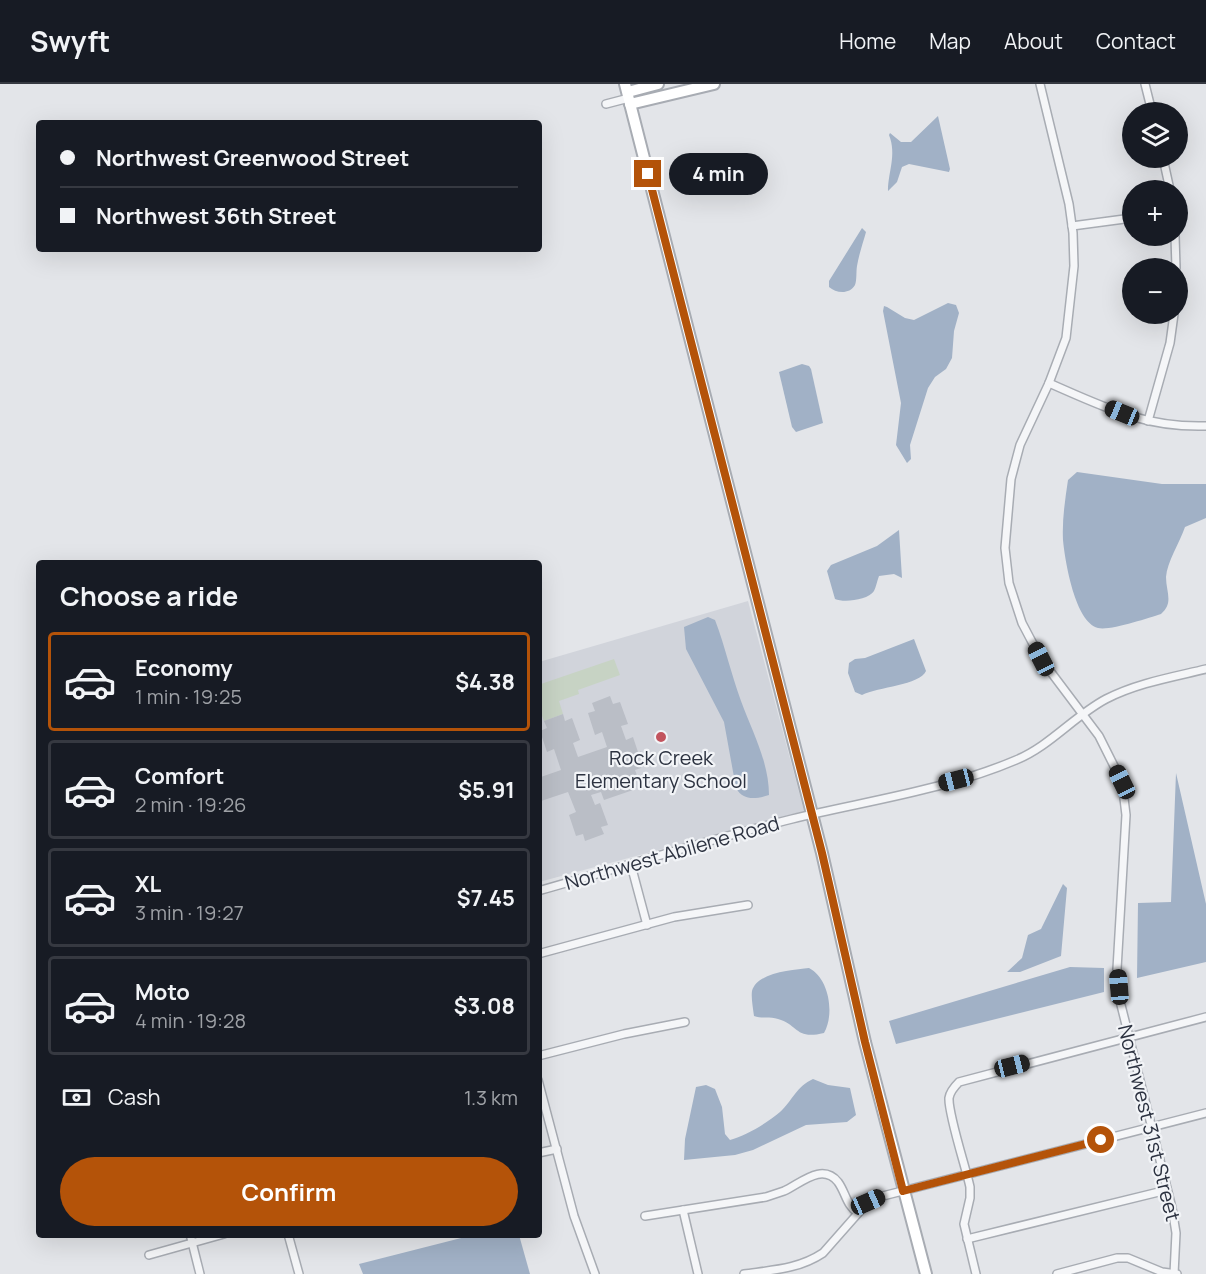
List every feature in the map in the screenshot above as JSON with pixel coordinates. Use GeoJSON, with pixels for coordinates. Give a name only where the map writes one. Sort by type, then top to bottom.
{"type":"FeatureCollection","features":[{"type":"Feature","properties":{"kind":"main road"},"geometry":{"type":"LineString","coordinates":[[628,94],[658,84]]}},
{"type":"Feature","properties":{"kind":"main road"},"geometry":{"type":"LineString","coordinates":[[628,94],[714,84]]}},
{"type":"Feature","properties":{"kind":"main road"},"geometry":{"type":"LineString","coordinates":[[628,94],[811,815],[865,1042],[926,1274]]}},
{"type":"Feature","properties":{"kind":"street","name":"Northwest 31st Street"},"geometry":{"type":"LineString","coordinates":[[1040,84],[1069,204],[1074,266],[1067,328],[1049,383],[1017,457],[1007,508],[1005,548],[1009,583],[1022,623],[1041,659],[1099,736],[1122,782],[1126,815],[1118,969],[1121,1005],[1176,1233],[1175,1274]]}},
{"type":"Feature","properties":{"kind":"street"},"geometry":{"type":"LineString","coordinates":[[1144,84],[1149,102]]}},
{"type":"Feature","properties":{"kind":"street"},"geometry":{"type":"LineString","coordinates":[[606,104],[628,94]]}},
{"type":"Feature","properties":{"kind":"street"},"geometry":{"type":"LineString","coordinates":[[1072,226],[1122,219]]}},
{"type":"Feature","properties":{"kind":"street"},"geometry":{"type":"LineString","coordinates":[[1148,422],[1170,343],[1173,324]]}},
{"type":"Feature","properties":{"kind":"street"},"geometry":{"type":"LineString","coordinates":[[1049,383],[1148,422],[1162,425],[1206,426]]}},
{"type":"Feature","properties":{"kind":"street","name":"Northwest Abilene Road"},"geometry":{"type":"LineString","coordinates":[[542,890],[811,815],[956,780],[1016,760],[1042,746],[1082,714],[1107,698],[1138,686],[1206,669]]}},
{"type":"Feature","properties":{"kind":"street"},"geometry":{"type":"LineString","coordinates":[[631,865],[647,924]]}},
{"type":"Feature","properties":{"kind":"street"},"geometry":{"type":"LineString","coordinates":[[542,953],[647,924],[708,910],[748,905]]}},
{"type":"Feature","properties":{"kind":"street"},"geometry":{"type":"LineString","coordinates":[[976,1274],[964,1224],[970,1198],[968,1175],[949,1099],[952,1090],[959,1082],[1206,1017]]}},
{"type":"Feature","properties":{"kind":"street"},"geometry":{"type":"LineString","coordinates":[[542,1055],[624,1034],[685,1022]]}},
{"type":"Feature","properties":{"kind":"street"},"geometry":{"type":"LineString","coordinates":[[542,1095],[574,1216],[595,1274]]}},
{"type":"Feature","properties":{"kind":"street"},"geometry":{"type":"LineString","coordinates":[[744,1274],[783,1271],[804,1264],[823,1253],[868,1202],[1206,1113]]}},
{"type":"Feature","properties":{"kind":"street"},"geometry":{"type":"LineString","coordinates":[[542,1152],[557,1149]]}},
{"type":"Feature","properties":{"kind":"street"},"geometry":{"type":"LineString","coordinates":[[645,1216],[766,1197],[784,1191],[804,1179],[822,1174],[828,1174],[839,1184],[846,1201],[858,1213]]}},
{"type":"Feature","properties":{"kind":"street"},"geometry":{"type":"LineString","coordinates":[[967,1239],[1167,1190]]}},
{"type":"Feature","properties":{"kind":"street"},"geometry":{"type":"LineString","coordinates":[[682,1210],[698,1274]]}},
{"type":"Feature","properties":{"kind":"street"},"geometry":{"type":"LineString","coordinates":[[191,1238],[200,1274]]}},
{"type":"Feature","properties":{"kind":"street"},"geometry":{"type":"LineString","coordinates":[[149,1255],[210,1238]]}},
{"type":"Feature","properties":{"kind":"street"},"geometry":{"type":"LineString","coordinates":[[289,1238],[298,1274]]}},
{"type":"Feature","properties":{"kind":"street"},"geometry":{"type":"LineString","coordinates":[[1057,1274],[1117,1258],[1128,1258],[1147,1270],[1175,1274]]}},
{"type":"Feature","properties":{"kind":"street"},"geometry":{"type":"LineString","coordinates":[[1088,1266],[1090,1274]]}},
{"type":"Feature","properties":{"kind":"shaded area","name":"Rock Creek Elementary School"},"geometry":{"type":"Polygon","coordinates":[[[748,601],[804,811],[542,881],[542,661],[748,601]]]}},
{"type":"Feature","properties":{"kind":"green space"},"geometry":{"type":"Polygon","coordinates":[[[614,659],[620,675],[578,690],[579,694],[559,701],[563,714],[544,721],[542,684],[614,659]]]}},
{"type":"Feature","properties":{"kind":"water"},"geometry":{"type":"Polygon","coordinates":[[[938,116],[949,172],[909,164],[902,167],[897,182],[888,191],[892,156],[890,133],[901,142],[911,142],[938,116]]]}},
{"type":"Feature","properties":{"kind":"water"},"geometry":{"type":"Polygon","coordinates":[[[862,228],[866,232],[855,285],[846,292],[835,291],[829,287],[829,281],[862,228]]]}},
{"type":"Feature","properties":{"kind":"water"},"geometry":{"type":"Polygon","coordinates":[[[948,303],[956,305],[959,313],[954,331],[952,358],[946,369],[935,377],[928,388],[910,445],[911,459],[907,463],[896,445],[901,403],[883,311],[884,306],[905,318],[914,320],[948,303]]]}},
{"type":"Feature","properties":{"kind":"water"},"geometry":{"type":"Polygon","coordinates":[[[802,364],[811,369],[823,423],[796,432],[792,427],[779,372],[802,364]]]}},
{"type":"Feature","properties":{"kind":"water"},"geometry":{"type":"Polygon","coordinates":[[[1077,472],[1162,484],[1206,484],[1206,518],[1185,527],[1167,571],[1168,601],[1161,614],[1111,628],[1098,628],[1083,615],[1073,590],[1063,540],[1063,518],[1068,480],[1077,472]]]}},
{"type":"Feature","properties":{"kind":"water"},"geometry":{"type":"Polygon","coordinates":[[[899,530],[902,578],[894,574],[879,576],[874,591],[867,597],[850,601],[835,599],[827,571],[831,565],[877,546],[899,530]]]}},
{"type":"Feature","properties":{"kind":"water"},"geometry":{"type":"Polygon","coordinates":[[[708,617],[715,620],[737,691],[759,747],[766,771],[769,795],[750,798],[742,795],[736,788],[724,722],[686,649],[684,627],[708,617]]]}},
{"type":"Feature","properties":{"kind":"water"},"geometry":{"type":"Polygon","coordinates":[[[914,639],[926,671],[922,676],[907,683],[862,695],[855,692],[848,673],[849,663],[914,639]]]}},
{"type":"Feature","properties":{"kind":"water"},"geometry":{"type":"Polygon","coordinates":[[[1176,773],[1206,904],[1206,962],[1137,978],[1138,903],[1171,902],[1176,773]]]}},
{"type":"Feature","properties":{"kind":"water"},"geometry":{"type":"Polygon","coordinates":[[[1063,884],[1067,888],[1061,956],[1020,972],[1007,972],[1022,958],[1028,935],[1041,929],[1063,884]]]}},
{"type":"Feature","properties":{"kind":"water"},"geometry":{"type":"Polygon","coordinates":[[[1070,967],[1104,968],[1104,992],[896,1044],[889,1021],[1070,967]]]}},
{"type":"Feature","properties":{"kind":"water"},"geometry":{"type":"Polygon","coordinates":[[[809,968],[821,980],[828,997],[829,1016],[824,1033],[808,1035],[778,1019],[754,1016],[752,991],[755,985],[776,973],[809,968]]]}},
{"type":"Feature","properties":{"kind":"water"},"geometry":{"type":"Polygon","coordinates":[[[813,1079],[828,1085],[850,1088],[856,1115],[847,1122],[806,1125],[753,1150],[735,1155],[684,1160],[685,1139],[696,1087],[706,1085],[715,1089],[722,1107],[725,1134],[730,1140],[763,1125],[784,1108],[807,1082],[813,1079]]]}},
{"type":"Feature","properties":{"kind":"water"},"geometry":{"type":"Polygon","coordinates":[[[461,1238],[520,1238],[530,1274],[363,1274],[359,1264],[461,1238]]]}},
{"type":"Feature","properties":{"kind":"building","name":"Rock Creek Elementary School"},"geometry":{"type":"Polygon","coordinates":[[[610,696],[613,704],[620,702],[628,724],[621,726],[626,740],[633,737],[638,752],[641,751],[643,757],[638,759],[641,768],[635,770],[638,778],[633,779],[636,789],[604,800],[601,792],[591,795],[595,805],[600,803],[608,825],[601,827],[604,834],[585,841],[583,834],[576,836],[569,815],[576,812],[568,792],[542,801],[542,777],[561,770],[554,749],[547,752],[542,730],[547,728],[544,721],[563,714],[565,721],[572,718],[580,740],[573,743],[578,757],[607,747],[602,732],[595,735],[588,713],[595,711],[592,703],[610,696]]]}},
{"type":"Feature","properties":{"kind":"place","name":"Rock Creek Elementary School"},"geometry":{"type":"Point","coordinates":[661,737]}},
{"type":"Feature","properties":{"kind":"route"},"geometry":{"type":"LineString","coordinates":[[648,174],[822,853],[851,985],[903,1191],[1101,1140]]}}]}
